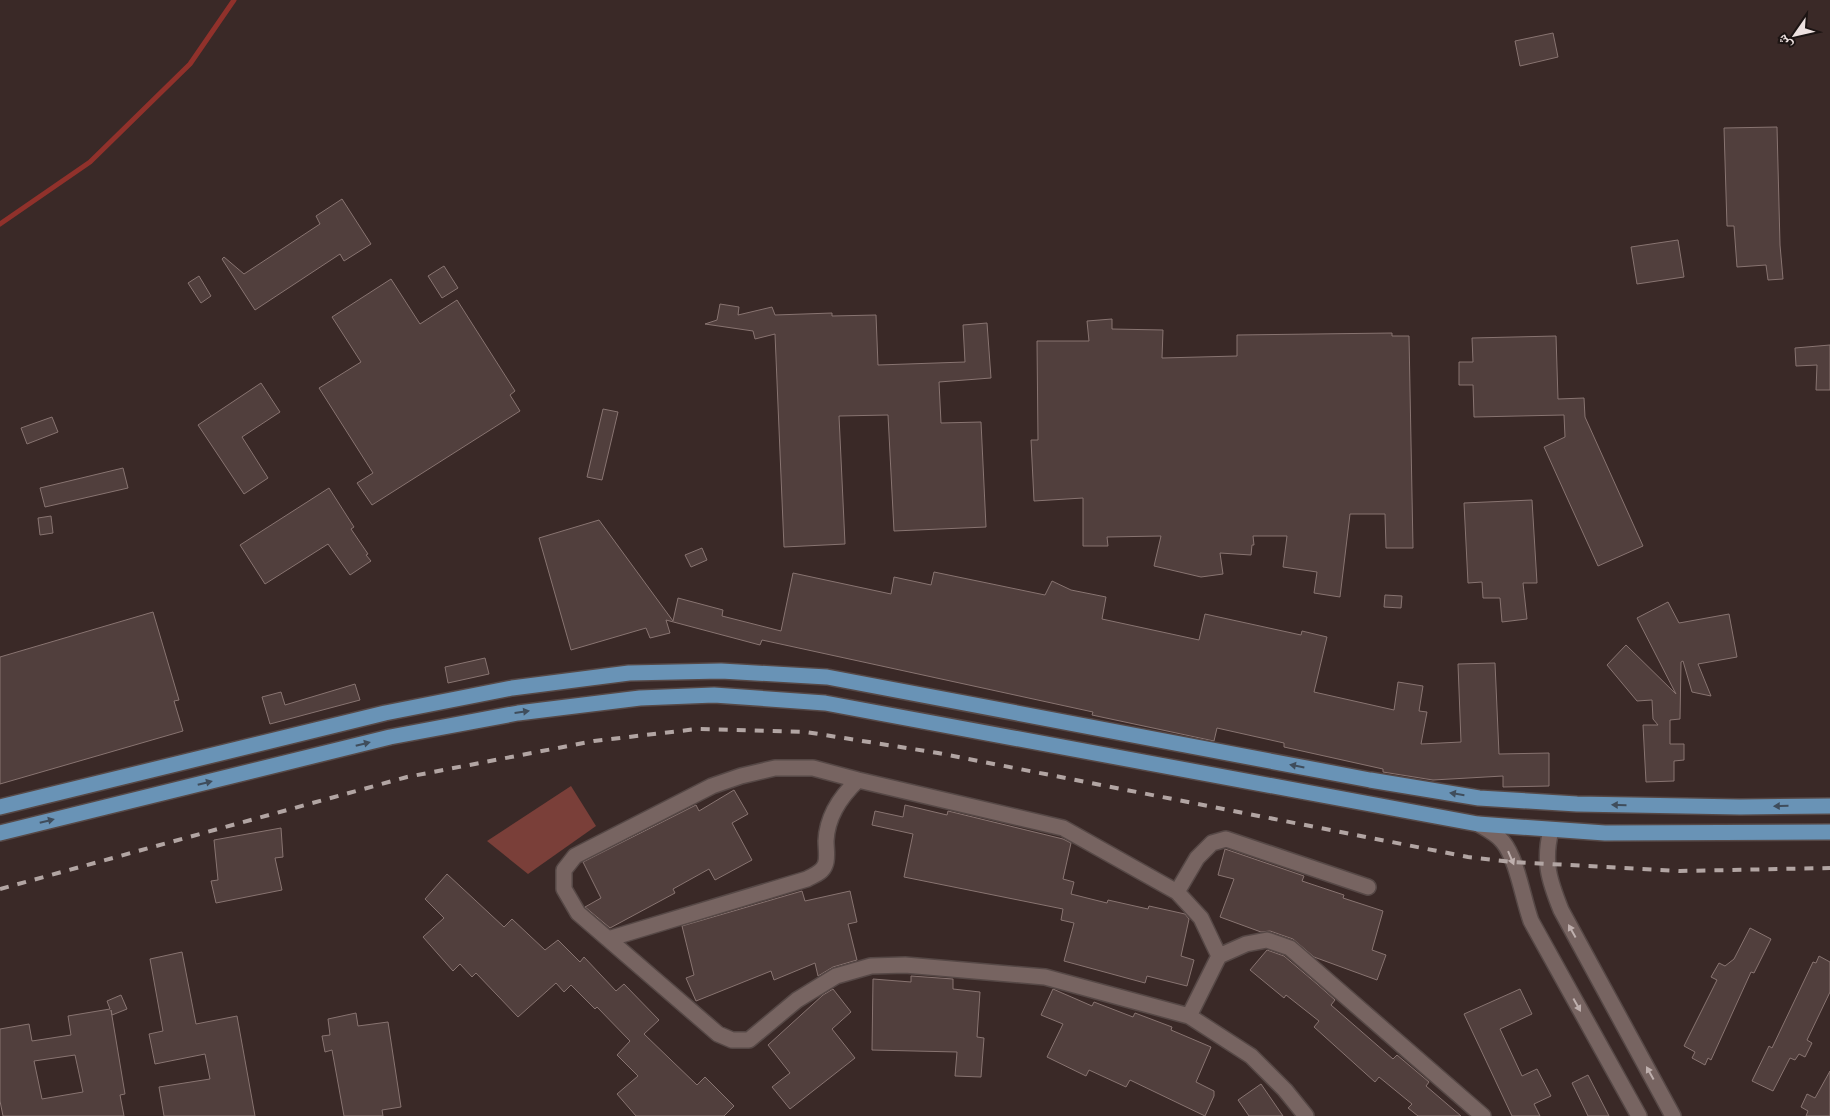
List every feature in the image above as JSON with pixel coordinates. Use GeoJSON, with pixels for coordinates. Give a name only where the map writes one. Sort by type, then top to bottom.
{"type":"FeatureCollection","features":[{"type":"Feature","properties":{"kind":"main road"},"geometry":{"type":"LineString","coordinates":[[0,807],[385,713],[512,688],[629,673],[721,672],[828,677],[1370,780],[1479,798],[1577,804],[1740,807],[1830,806]]}},
{"type":"Feature","properties":{"kind":"main road"},"geometry":{"type":"LineString","coordinates":[[0,833],[390,737],[528,711],[640,698],[714,695],[825,703],[1478,824],[1605,833],[1830,832]]}},
{"type":"Feature","properties":{"kind":"street"},"geometry":{"type":"LineString","coordinates":[[1219,956],[1201,918],[1177,892],[1063,828],[813,768],[775,768],[741,776],[712,786],[575,856],[564,870],[564,889],[578,913],[718,1034],[732,1040],[749,1040],[797,1000],[836,976],[871,966],[905,965],[1045,977],[1189,1016],[1251,1056],[1285,1090],[1306,1116]]}},
{"type":"Feature","properties":{"kind":"street"},"geometry":{"type":"LineString","coordinates":[[608,939],[807,879],[821,872],[826,864],[826,839],[837,803],[858,780]]}},
{"type":"Feature","properties":{"kind":"street"},"geometry":{"type":"LineString","coordinates":[[1478,824],[1492,831],[1504,843],[1513,862],[1531,921],[1639,1116]]}},
{"type":"Feature","properties":{"kind":"street"},"geometry":{"type":"LineString","coordinates":[[1551,830],[1546,850],[1547,864],[1552,888],[1561,910],[1673,1116]]}},
{"type":"Feature","properties":{"kind":"street"},"geometry":{"type":"LineString","coordinates":[[1177,892],[1197,858],[1212,843],[1226,839],[1368,887]]}},
{"type":"Feature","properties":{"kind":"street"},"geometry":{"type":"LineString","coordinates":[[1189,1016],[1219,956],[1246,944],[1267,940],[1290,948],[1483,1116]]}},
{"type":"Feature","properties":{"kind":"shaded area"},"geometry":{"type":"Polygon","coordinates":[[[571,786],[596,826],[528,874],[487,841],[571,786]]]}},
{"type":"Feature","properties":{"kind":"building"},"geometry":{"type":"Polygon","coordinates":[[[1553,33],[1558,57],[1520,66],[1515,41],[1553,33]]]}},
{"type":"Feature","properties":{"kind":"building"},"geometry":{"type":"Polygon","coordinates":[[[1777,127],[1780,245],[1783,279],[1768,280],[1766,265],[1737,267],[1734,226],[1727,226],[1724,128],[1777,127]]]}},
{"type":"Feature","properties":{"kind":"building"},"geometry":{"type":"Polygon","coordinates":[[[342,199],[371,244],[344,261],[340,254],[255,310],[222,259],[224,257],[244,274],[320,224],[316,216],[342,199]]]}},
{"type":"Feature","properties":{"kind":"building"},"geometry":{"type":"Polygon","coordinates":[[[1678,240],[1684,277],[1637,284],[1631,247],[1678,240]]]}},
{"type":"Feature","properties":{"kind":"building"},"geometry":{"type":"Polygon","coordinates":[[[444,266],[458,288],[442,298],[428,276],[444,266]]]}},
{"type":"Feature","properties":{"kind":"building"},"geometry":{"type":"Polygon","coordinates":[[[199,276],[211,296],[201,303],[188,283],[199,276]]]}},
{"type":"Feature","properties":{"kind":"building"},"geometry":{"type":"Polygon","coordinates":[[[391,279],[420,324],[457,300],[515,391],[510,395],[520,411],[372,505],[357,483],[373,473],[319,388],[361,362],[332,317],[391,279]]]}},
{"type":"Feature","properties":{"kind":"building"},"geometry":{"type":"Polygon","coordinates":[[[720,304],[739,307],[738,315],[772,307],[775,315],[832,313],[832,316],[876,315],[878,365],[965,362],[963,325],[987,323],[991,378],[939,382],[941,423],[981,422],[986,527],[894,531],[888,415],[839,416],[845,544],[784,547],[775,334],[755,339],[753,331],[705,324],[717,320],[720,304]]]}},
{"type":"Feature","properties":{"kind":"building"},"geometry":{"type":"Polygon","coordinates":[[[1112,319],[1112,329],[1163,330],[1162,358],[1237,356],[1237,335],[1392,333],[1392,336],[1409,336],[1413,548],[1386,548],[1385,514],[1350,514],[1340,597],[1314,593],[1317,572],[1283,567],[1287,536],[1253,536],[1254,545],[1252,545],[1251,555],[1220,553],[1223,574],[1201,577],[1154,566],[1161,536],[1107,537],[1108,546],[1083,546],[1083,498],[1034,501],[1031,440],[1038,440],[1037,341],[1089,341],[1087,321],[1112,319]]]}},
{"type":"Feature","properties":{"kind":"building"},"geometry":{"type":"Polygon","coordinates":[[[1556,336],[1558,399],[1584,398],[1585,417],[1643,546],[1598,566],[1544,447],[1565,437],[1564,415],[1474,417],[1473,385],[1459,385],[1459,362],[1473,362],[1472,338],[1556,336]]]}},
{"type":"Feature","properties":{"kind":"building"},"geometry":{"type":"Polygon","coordinates":[[[1830,345],[1830,390],[1816,390],[1817,365],[1796,366],[1795,348],[1830,345]]]}},
{"type":"Feature","properties":{"kind":"building"},"geometry":{"type":"Polygon","coordinates":[[[261,383],[280,412],[242,437],[268,478],[244,494],[198,425],[261,383]]]}},
{"type":"Feature","properties":{"kind":"building"},"geometry":{"type":"Polygon","coordinates":[[[603,409],[618,412],[602,480],[587,477],[603,409]]]}},
{"type":"Feature","properties":{"kind":"building"},"geometry":{"type":"Polygon","coordinates":[[[52,417],[58,432],[27,444],[21,428],[52,417]]]}},
{"type":"Feature","properties":{"kind":"building"},"geometry":{"type":"Polygon","coordinates":[[[123,468],[128,488],[45,507],[40,488],[123,468]]]}},
{"type":"Feature","properties":{"kind":"building"},"geometry":{"type":"Polygon","coordinates":[[[329,488],[354,527],[351,529],[371,561],[350,575],[328,544],[265,584],[240,545],[329,488]]]}},
{"type":"Feature","properties":{"kind":"building"},"geometry":{"type":"Polygon","coordinates":[[[1532,500],[1537,583],[1523,583],[1527,619],[1502,622],[1500,598],[1483,598],[1482,582],[1468,583],[1464,503],[1532,500]]]}},
{"type":"Feature","properties":{"kind":"building"},"geometry":{"type":"Polygon","coordinates":[[[51,516],[53,533],[40,535],[38,518],[51,516]]]}},
{"type":"Feature","properties":{"kind":"building"},"geometry":{"type":"Polygon","coordinates":[[[599,520],[673,621],[678,598],[723,610],[722,616],[781,631],[793,573],[891,594],[894,577],[931,585],[934,572],[1045,595],[1052,581],[1071,590],[1106,597],[1102,619],[1199,640],[1205,614],[1301,635],[1302,631],[1327,637],[1314,692],[1394,710],[1398,682],[1423,686],[1419,711],[1427,712],[1421,744],[1461,742],[1458,664],[1495,663],[1499,754],[1549,753],[1549,786],[1503,787],[1503,776],[1433,780],[1383,772],[1383,769],[1284,747],[1284,743],[1217,728],[1214,741],[1092,715],[1093,712],[762,640],[760,645],[666,620],[670,633],[650,638],[646,628],[571,650],[539,538],[599,520]]]}},
{"type":"Feature","properties":{"kind":"building"},"geometry":{"type":"Polygon","coordinates":[[[702,548],[707,560],[691,567],[685,555],[702,548]]]}},
{"type":"Feature","properties":{"kind":"building"},"geometry":{"type":"Polygon","coordinates":[[[1385,595],[1402,596],[1401,608],[1384,607],[1385,595]]]}},
{"type":"Feature","properties":{"kind":"building"},"geometry":{"type":"Polygon","coordinates":[[[1668,602],[1679,623],[1729,614],[1737,657],[1698,664],[1711,696],[1692,692],[1683,661],[1681,662],[1680,719],[1670,720],[1670,744],[1684,744],[1684,760],[1674,761],[1674,781],[1646,782],[1643,725],[1658,725],[1653,719],[1652,700],[1637,701],[1607,665],[1626,645],[1676,694],[1637,618],[1668,602]]]}},
{"type":"Feature","properties":{"kind":"building"},"geometry":{"type":"Polygon","coordinates":[[[153,612],[179,700],[174,701],[183,731],[0,784],[0,657],[153,612]]]}},
{"type":"Feature","properties":{"kind":"building"},"geometry":{"type":"Polygon","coordinates":[[[485,658],[489,674],[448,683],[445,667],[485,658]]]}},
{"type":"Feature","properties":{"kind":"building"},"geometry":{"type":"Polygon","coordinates":[[[355,684],[360,700],[270,724],[262,697],[281,692],[285,705],[355,684]]]}},
{"type":"Feature","properties":{"kind":"building"},"geometry":{"type":"Polygon","coordinates":[[[734,790],[748,814],[732,823],[752,860],[715,880],[709,869],[673,889],[675,893],[610,928],[585,907],[601,898],[583,862],[696,805],[699,811],[734,790]]]}},
{"type":"Feature","properties":{"kind":"building"},"geometry":{"type":"Polygon","coordinates":[[[905,805],[947,815],[948,811],[1063,839],[1071,843],[1063,879],[1074,882],[1071,894],[1107,903],[1108,900],[1148,909],[1149,906],[1185,914],[1189,919],[1181,956],[1194,960],[1187,986],[1147,976],[1145,983],[1064,961],[1074,923],[1061,920],[1063,909],[904,877],[913,834],[872,825],[875,811],[903,817],[905,805]]]}},
{"type":"Feature","properties":{"kind":"building"},"geometry":{"type":"Polygon","coordinates":[[[281,828],[283,857],[275,858],[282,890],[216,903],[211,881],[218,880],[214,840],[281,828]]]}},
{"type":"Feature","properties":{"kind":"building"},"geometry":{"type":"Polygon","coordinates":[[[1225,849],[1304,876],[1302,881],[1344,895],[1343,898],[1383,911],[1372,950],[1386,955],[1377,980],[1314,957],[1293,939],[1270,931],[1261,932],[1220,917],[1234,879],[1218,875],[1225,849]]]}},
{"type":"Feature","properties":{"kind":"building"},"geometry":{"type":"Polygon","coordinates":[[[447,874],[504,927],[512,919],[545,950],[558,940],[580,962],[584,957],[616,991],[624,984],[659,1020],[644,1034],[697,1085],[705,1077],[734,1106],[724,1116],[636,1116],[617,1094],[638,1076],[617,1055],[630,1041],[597,1007],[595,1009],[571,985],[564,992],[556,983],[518,1017],[476,973],[472,977],[460,964],[453,971],[423,937],[444,918],[425,899],[447,874]]]}},
{"type":"Feature","properties":{"kind":"building"},"geometry":{"type":"Polygon","coordinates":[[[802,891],[805,901],[850,891],[857,922],[848,924],[857,960],[833,967],[818,976],[815,963],[774,980],[771,971],[696,1001],[686,978],[694,975],[682,926],[802,891]]]}},
{"type":"Feature","properties":{"kind":"building"},"geometry":{"type":"Polygon","coordinates":[[[1750,928],[1771,939],[1754,973],[1751,972],[1711,1060],[1708,1058],[1705,1065],[1692,1058],[1695,1052],[1684,1046],[1717,980],[1711,977],[1719,963],[1725,966],[1734,959],[1750,928]]]}},
{"type":"Feature","properties":{"kind":"building"},"geometry":{"type":"Polygon","coordinates":[[[1267,950],[1284,956],[1317,984],[1335,1000],[1331,1005],[1393,1059],[1397,1055],[1429,1082],[1426,1086],[1461,1116],[1418,1116],[1408,1108],[1412,1104],[1379,1077],[1375,1082],[1314,1027],[1319,1021],[1286,995],[1284,998],[1250,970],[1267,950]]]}},
{"type":"Feature","properties":{"kind":"building"},"geometry":{"type":"Polygon","coordinates":[[[182,952],[196,1024],[237,1016],[255,1116],[164,1116],[159,1087],[210,1079],[205,1054],[155,1064],[149,1034],[163,1031],[150,959],[182,952]]]}},
{"type":"Feature","properties":{"kind":"building"},"geometry":{"type":"Polygon","coordinates":[[[1819,956],[1830,962],[1830,992],[1807,1040],[1812,1043],[1805,1057],[1799,1054],[1795,1060],[1790,1058],[1773,1091],[1752,1081],[1769,1046],[1772,1048],[1813,962],[1816,963],[1819,956]]]}},
{"type":"Feature","properties":{"kind":"building"},"geometry":{"type":"Polygon","coordinates":[[[911,976],[953,979],[953,989],[980,992],[977,1037],[984,1038],[981,1077],[955,1076],[957,1052],[872,1050],[873,979],[911,982],[911,976]]]}},
{"type":"Feature","properties":{"kind":"building"},"geometry":{"type":"Polygon","coordinates":[[[833,989],[851,1012],[832,1029],[855,1058],[790,1109],[772,1087],[790,1073],[768,1045],[823,995],[833,989]]]}},
{"type":"Feature","properties":{"kind":"building"},"geometry":{"type":"Polygon","coordinates":[[[1053,989],[1092,1006],[1094,1002],[1133,1017],[1135,1013],[1172,1027],[1171,1030],[1211,1047],[1196,1082],[1214,1091],[1214,1096],[1205,1116],[1130,1080],[1126,1087],[1089,1070],[1086,1076],[1047,1057],[1063,1024],[1041,1015],[1053,989]]]}},
{"type":"Feature","properties":{"kind":"building"},"geometry":{"type":"Polygon","coordinates":[[[1520,989],[1532,1014],[1500,1029],[1522,1076],[1537,1069],[1551,1096],[1534,1104],[1540,1116],[1512,1116],[1464,1014],[1520,989]]]}},
{"type":"Feature","properties":{"kind":"building"},"geometry":{"type":"Polygon","coordinates":[[[121,995],[127,1009],[112,1015],[111,1010],[125,1094],[120,1095],[124,1116],[3,1116],[0,1101],[0,1029],[29,1024],[32,1041],[71,1035],[68,1016],[110,1009],[107,1001],[121,995]],[[75,1055],[34,1061],[42,1099],[83,1092],[75,1055]]]}},
{"type":"Feature","properties":{"kind":"building"},"geometry":{"type":"Polygon","coordinates":[[[356,1013],[358,1026],[388,1022],[401,1107],[382,1110],[383,1116],[344,1116],[332,1050],[325,1052],[322,1036],[330,1035],[328,1019],[356,1013]]]}},
{"type":"Feature","properties":{"kind":"building"},"geometry":{"type":"Polygon","coordinates":[[[1830,1071],[1830,1116],[1806,1116],[1808,1111],[1801,1107],[1807,1094],[1815,1098],[1830,1071]]]}},
{"type":"Feature","properties":{"kind":"building"},"geometry":{"type":"Polygon","coordinates":[[[1588,1075],[1609,1116],[1588,1116],[1572,1083],[1588,1075]]]}},
{"type":"Feature","properties":{"kind":"building"},"geometry":{"type":"Polygon","coordinates":[[[1261,1084],[1283,1116],[1249,1116],[1238,1100],[1261,1084]]]}},
{"type":"Feature","properties":{"kind":"waterway"},"geometry":{"type":"LineString","coordinates":[[0,224],[90,162],[190,64],[234,0]]}},
{"type":"Feature","properties":{"kind":"railway"},"geometry":{"type":"LineString","coordinates":[[0,889],[407,777],[594,741],[697,729],[806,732],[938,753],[1468,857],[1513,862],[1680,871],[1830,868]]}}]}
